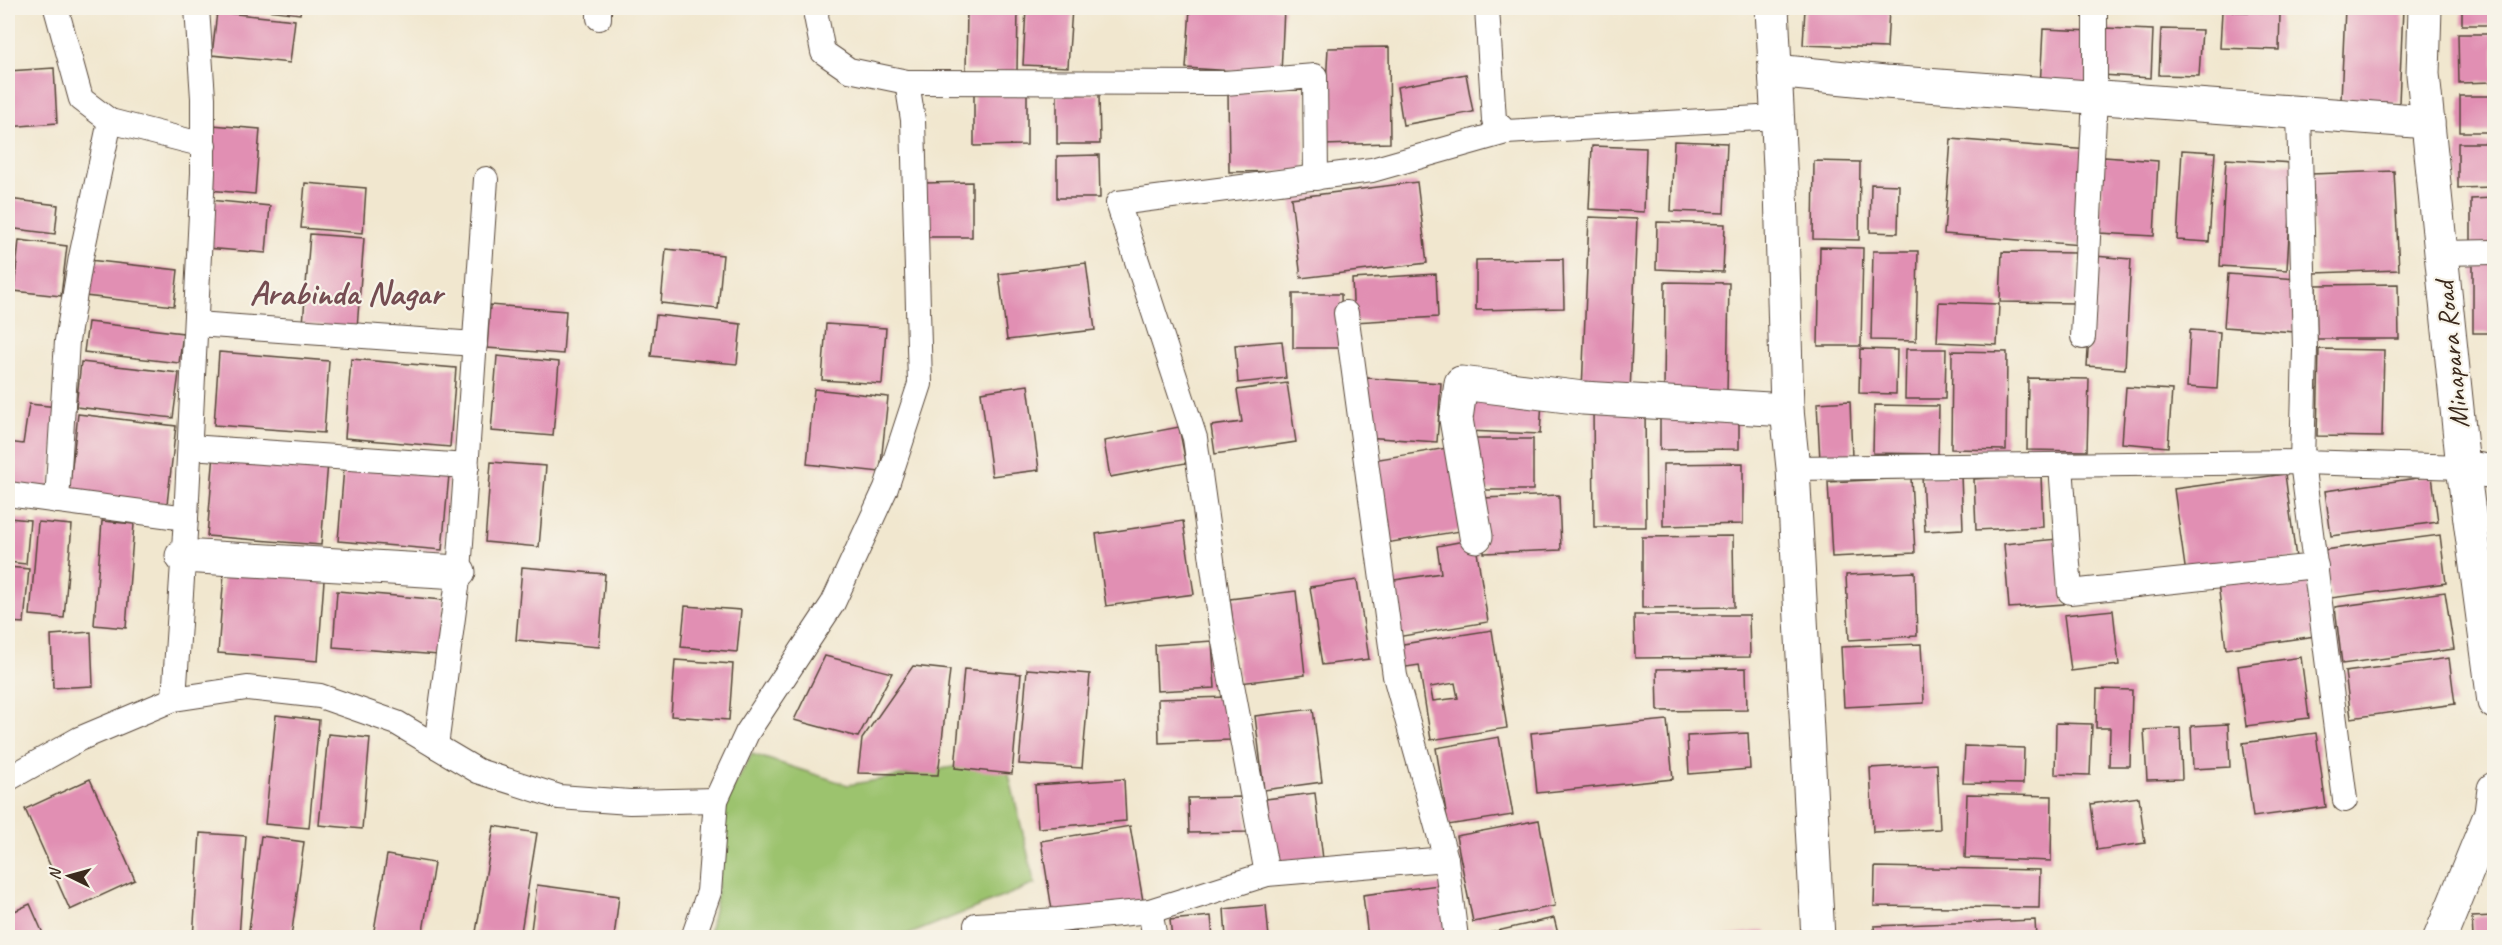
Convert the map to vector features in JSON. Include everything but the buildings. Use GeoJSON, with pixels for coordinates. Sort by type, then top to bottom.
{"type":"FeatureCollection","features":[{"type":"Feature","properties":{"kind":"street"},"geometry":{"type":"LineString","coordinates":[[1772,8],[1788,410],[1818,938]]}},
{"type":"Feature","properties":{"kind":"street","name":"Minapara Road"},"geometry":{"type":"LineString","coordinates":[[2425,8],[2423,74],[2463,467],[2494,702]]}},
{"type":"Feature","properties":{"kind":"street"},"geometry":{"type":"LineString","coordinates":[[1775,71],[2095,98],[2428,122]]}},
{"type":"Feature","properties":{"kind":"street"},"geometry":{"type":"LineString","coordinates":[[1476,536],[1456,419],[1461,383],[1583,398],[1788,410]]}},
{"type":"Feature","properties":{"kind":"street"},"geometry":{"type":"LineString","coordinates":[[2463,467],[2494,472]]}},
{"type":"Feature","properties":{"kind":"street"},"geometry":{"type":"LineString","coordinates":[[182,556],[459,572]]}},
{"type":"Feature","properties":{"kind":"street"},"geometry":{"type":"LineString","coordinates":[[2440,938],[2491,813],[2494,789]]}},
{"type":"Feature","properties":{"kind":"lane"},"geometry":{"type":"LineString","coordinates":[[56,8],[81,99],[110,121],[204,146]]}},
{"type":"Feature","properties":{"kind":"lane"},"geometry":{"type":"LineString","coordinates":[[174,699],[197,324],[204,146],[197,8]]}},
{"type":"Feature","properties":{"kind":"lane"},"geometry":{"type":"LineString","coordinates":[[817,8],[816,16],[824,52],[849,70],[907,82],[1224,83],[1315,76],[1316,178]]}},
{"type":"Feature","properties":{"kind":"lane"},"geometry":{"type":"LineString","coordinates":[[1487,8],[1494,120],[1506,132]]}},
{"type":"Feature","properties":{"kind":"lane"},"geometry":{"type":"LineString","coordinates":[[2083,337],[2095,98],[2095,8]]}},
{"type":"Feature","properties":{"kind":"lane"},"geometry":{"type":"LineString","coordinates":[[693,938],[709,892],[716,800],[747,733],[833,603],[886,488],[920,384],[913,120],[907,82]]}},
{"type":"Feature","properties":{"kind":"lane"},"geometry":{"type":"LineString","coordinates":[[2299,112],[2305,349],[2302,462],[2345,800]]}},
{"type":"Feature","properties":{"kind":"lane"},"geometry":{"type":"LineString","coordinates":[[1267,874],[1221,625],[1195,438],[1118,203],[1372,171],[1506,132],[1777,117]]}},
{"type":"Feature","properties":{"kind":"lane"},"geometry":{"type":"LineString","coordinates":[[57,501],[67,341],[81,257],[110,121]]}},
{"type":"Feature","properties":{"kind":"lane"},"geometry":{"type":"LineString","coordinates":[[436,746],[459,572],[486,179]]}},
{"type":"Feature","properties":{"kind":"lane"},"geometry":{"type":"LineString","coordinates":[[2441,253],[2494,252]]}},
{"type":"Feature","properties":{"kind":"lane"},"geometry":{"type":"LineString","coordinates":[[1346,313],[1395,676],[1446,859],[1456,938]]}},
{"type":"Feature","properties":{"kind":"lane"},"geometry":{"type":"LineString","coordinates":[[197,324],[475,344]]}},
{"type":"Feature","properties":{"kind":"lane"},"geometry":{"type":"LineString","coordinates":[[190,447],[467,466]]}},
{"type":"Feature","properties":{"kind":"lane"},"geometry":{"type":"LineString","coordinates":[[1793,468],[2302,462],[2463,467]]}},
{"type":"Feature","properties":{"kind":"lane"},"geometry":{"type":"LineString","coordinates":[[2061,465],[2070,592],[2316,566]]}},
{"type":"Feature","properties":{"kind":"lane"},"geometry":{"type":"LineString","coordinates":[[8,495],[186,518]]}},
{"type":"Feature","properties":{"kind":"lane"},"geometry":{"type":"LineString","coordinates":[[8,779],[79,739],[174,699],[247,688],[320,696],[397,723],[478,771],[559,797],[630,802],[716,800]]}},
{"type":"Feature","properties":{"kind":"lane"},"geometry":{"type":"LineString","coordinates":[[981,938],[976,925],[1058,921],[1150,911],[1267,874],[1446,859]]}},
{"type":"Feature","properties":{"kind":"lane"},"geometry":{"type":"LineString","coordinates":[[1150,911],[1155,938]]}},
{"type":"Feature","properties":{"kind":"green space"},"geometry":{"type":"Polygon","coordinates":[[[752,754],[848,785],[1005,758],[1035,884],[910,934],[882,938],[708,938],[717,895],[723,806],[752,754]]]}},
{"type":"Feature","properties":{"kind":"district","name":"Arabinda Nagar"},"geometry":{"type":"Point","coordinates":[346,292]}}]}
